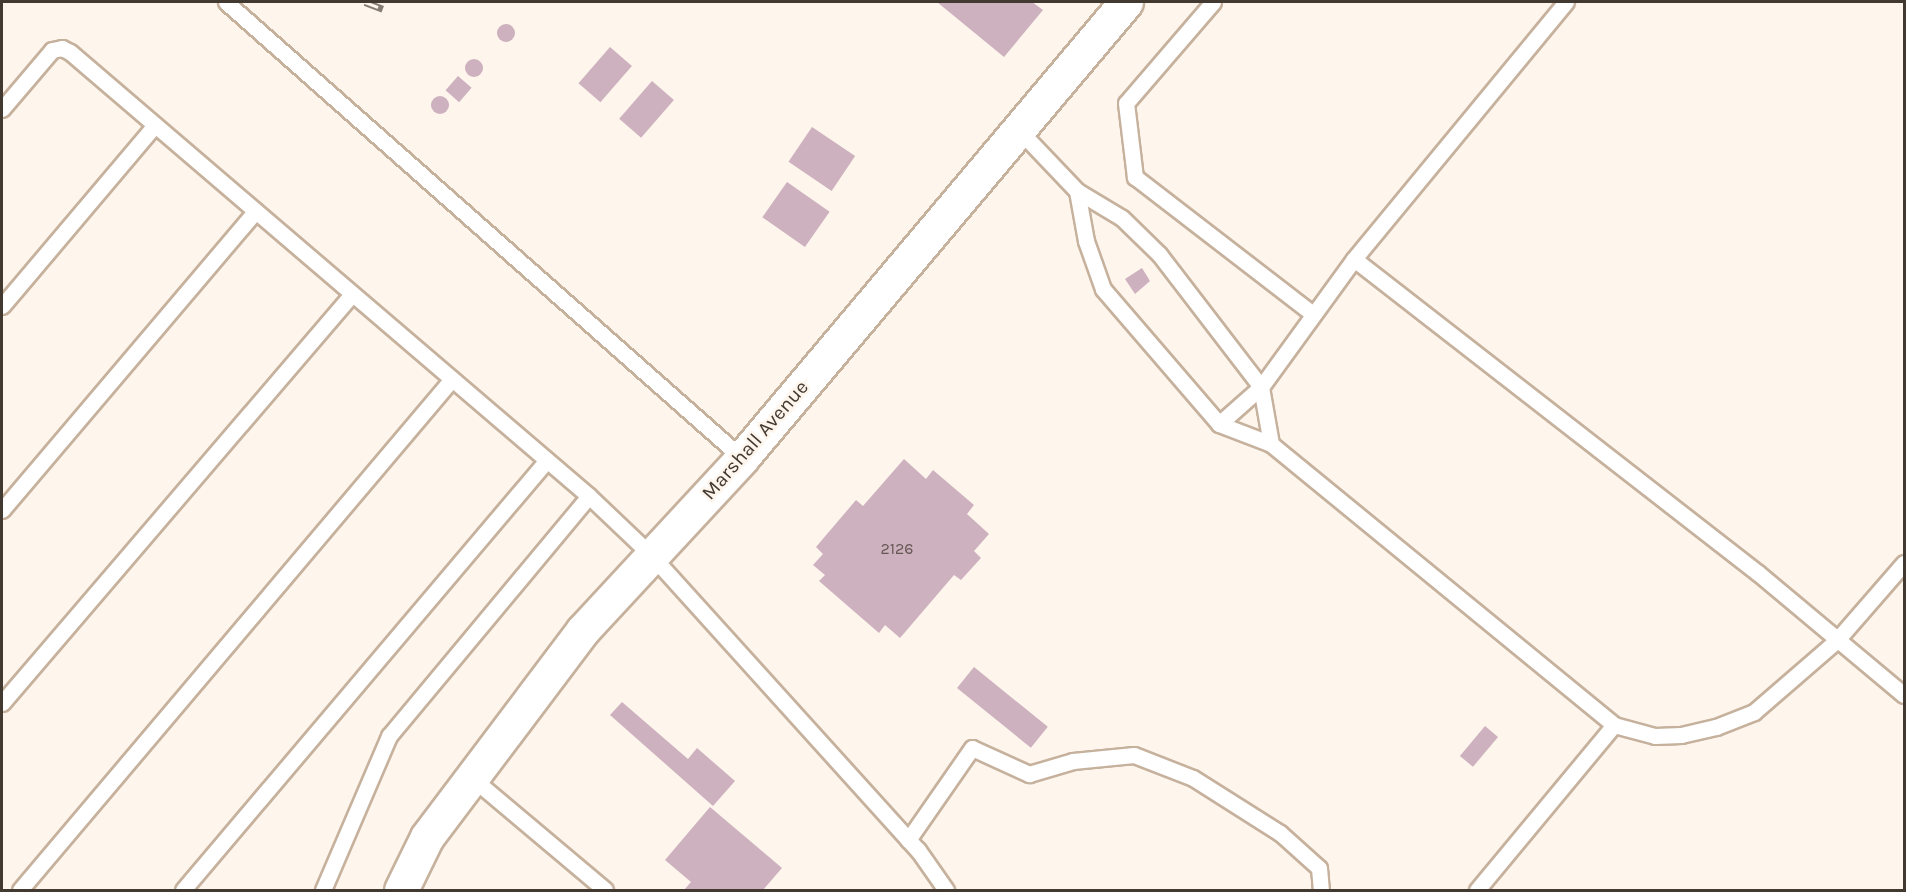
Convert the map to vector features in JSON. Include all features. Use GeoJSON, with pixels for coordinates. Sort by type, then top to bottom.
{"type":"FeatureCollection","features":[{"type":"Feature","properties":{"kind":"street","name":"Marshall Avenue"},"geometry":{"type":"LineString","coordinates":[[401,891],[427,837],[583,630],[742,458],[1126,2]]}},
{"type":"Feature","properties":{"kind":"lane"},"geometry":{"type":"LineString","coordinates":[[226,2],[742,458]]}},
{"type":"Feature","properties":{"kind":"lane"},"geometry":{"type":"LineString","coordinates":[[1213,2],[1126,103],[1135,177],[1313,314]]}},
{"type":"Feature","properties":{"kind":"lane"},"geometry":{"type":"LineString","coordinates":[[1219,424],[1261,387],[1354,259],[1566,2]]}},
{"type":"Feature","properties":{"kind":"lane"},"geometry":{"type":"LineString","coordinates":[[2,109],[44,58],[62,48],[155,125],[589,496],[652,556],[908,840],[946,891]]}},
{"type":"Feature","properties":{"kind":"lane"},"geometry":{"type":"LineString","coordinates":[[2,306],[155,125]]}},
{"type":"Feature","properties":{"kind":"lane"},"geometry":{"type":"LineString","coordinates":[[1018,129],[1077,191],[1122,218],[1159,254],[1261,387],[1270,444]]}},
{"type":"Feature","properties":{"kind":"lane"},"geometry":{"type":"LineString","coordinates":[[1077,191],[1086,242],[1103,289],[1219,424],[1270,444],[1614,725],[1655,736],[1716,727],[1754,712],[1837,640],[1905,562]]}},
{"type":"Feature","properties":{"kind":"lane"},"geometry":{"type":"LineString","coordinates":[[2,510],[256,211]]}},
{"type":"Feature","properties":{"kind":"lane"},"geometry":{"type":"LineString","coordinates":[[1354,259],[1905,695]]}},
{"type":"Feature","properties":{"kind":"lane"},"geometry":{"type":"LineString","coordinates":[[2,703],[352,294]]}},
{"type":"Feature","properties":{"kind":"lane"},"geometry":{"type":"LineString","coordinates":[[20,891],[452,379]]}},
{"type":"Feature","properties":{"kind":"lane"},"geometry":{"type":"LineString","coordinates":[[183,891],[547,460]]}},
{"type":"Feature","properties":{"kind":"lane"},"geometry":{"type":"LineString","coordinates":[[323,891],[389,736],[589,496]]}},
{"type":"Feature","properties":{"kind":"lane"},"geometry":{"type":"LineString","coordinates":[[1477,891],[1614,725]]}},
{"type":"Feature","properties":{"kind":"lane"},"geometry":{"type":"LineString","coordinates":[[908,840],[972,748],[1029,774],[1073,761],[1134,755],[1192,778],[1280,833],[1319,868],[1322,891]]}},
{"type":"Feature","properties":{"kind":"lane"},"geometry":{"type":"LineString","coordinates":[[471,777],[605,891]]}},
{"type":"Feature","properties":{"kind":"building"},"geometry":{"type":"Polygon","coordinates":[[[937,2],[1032,2],[1043,10],[1004,57],[937,2]]]}},
{"type":"Feature","properties":{"kind":"building"},"geometry":{"type":"Polygon","coordinates":[[[506,24],[512,27],[515,33],[512,39],[506,42],[500,39],[497,33],[500,27],[506,24]]]}},
{"type":"Feature","properties":{"kind":"building"},"geometry":{"type":"Polygon","coordinates":[[[610,47],[632,66],[600,102],[579,83],[610,47]]]}},
{"type":"Feature","properties":{"kind":"building"},"geometry":{"type":"Polygon","coordinates":[[[474,59],[480,62],[483,68],[480,74],[474,77],[468,74],[465,68],[468,62],[474,59]]]}},
{"type":"Feature","properties":{"kind":"building"},"geometry":{"type":"Polygon","coordinates":[[[458,76],[472,88],[459,102],[446,90],[458,76]]]}},
{"type":"Feature","properties":{"kind":"building"},"geometry":{"type":"Polygon","coordinates":[[[652,81],[674,100],[641,138],[619,119],[652,81]]]}},
{"type":"Feature","properties":{"kind":"building"},"geometry":{"type":"Polygon","coordinates":[[[440,96],[446,99],[449,105],[446,111],[440,114],[434,111],[431,105],[434,99],[440,96]]]}},
{"type":"Feature","properties":{"kind":"building"},"geometry":{"type":"Polygon","coordinates":[[[812,127],[855,156],[832,191],[789,162],[812,127]]]}},
{"type":"Feature","properties":{"kind":"building"},"geometry":{"type":"Polygon","coordinates":[[[787,182],[830,212],[805,247],[762,217],[787,182]]]}},
{"type":"Feature","properties":{"kind":"building"},"geometry":{"type":"Polygon","coordinates":[[[1142,268],[1150,281],[1135,294],[1125,279],[1142,268]]]}},
{"type":"Feature","properties":{"kind":"building"},"geometry":{"type":"Polygon","coordinates":[[[904,459],[926,479],[933,470],[974,505],[967,514],[989,534],[974,551],[981,558],[961,580],[954,575],[900,638],[885,625],[879,633],[819,581],[825,575],[813,565],[823,554],[816,547],[856,500],[863,506],[904,459]]]}},
{"type":"Feature","properties":{"kind":"building"},"geometry":{"type":"Polygon","coordinates":[[[974,667],[1048,727],[1031,748],[957,688],[974,667]]]}},
{"type":"Feature","properties":{"kind":"building"},"geometry":{"type":"Polygon","coordinates":[[[622,702],[688,759],[697,748],[735,781],[713,806],[610,715],[622,702]]]}},
{"type":"Feature","properties":{"kind":"building"},"geometry":{"type":"Polygon","coordinates":[[[1485,726],[1498,737],[1473,767],[1460,756],[1485,726]]]}},
{"type":"Feature","properties":{"kind":"building"},"geometry":{"type":"Polygon","coordinates":[[[710,807],[782,868],[763,890],[684,890],[691,882],[665,860],[710,807]]]}},
{"type":"Feature","properties":{"kind":"railway"},"geometry":{"type":"LineString","coordinates":[[365,2],[383,9]]}}]}
